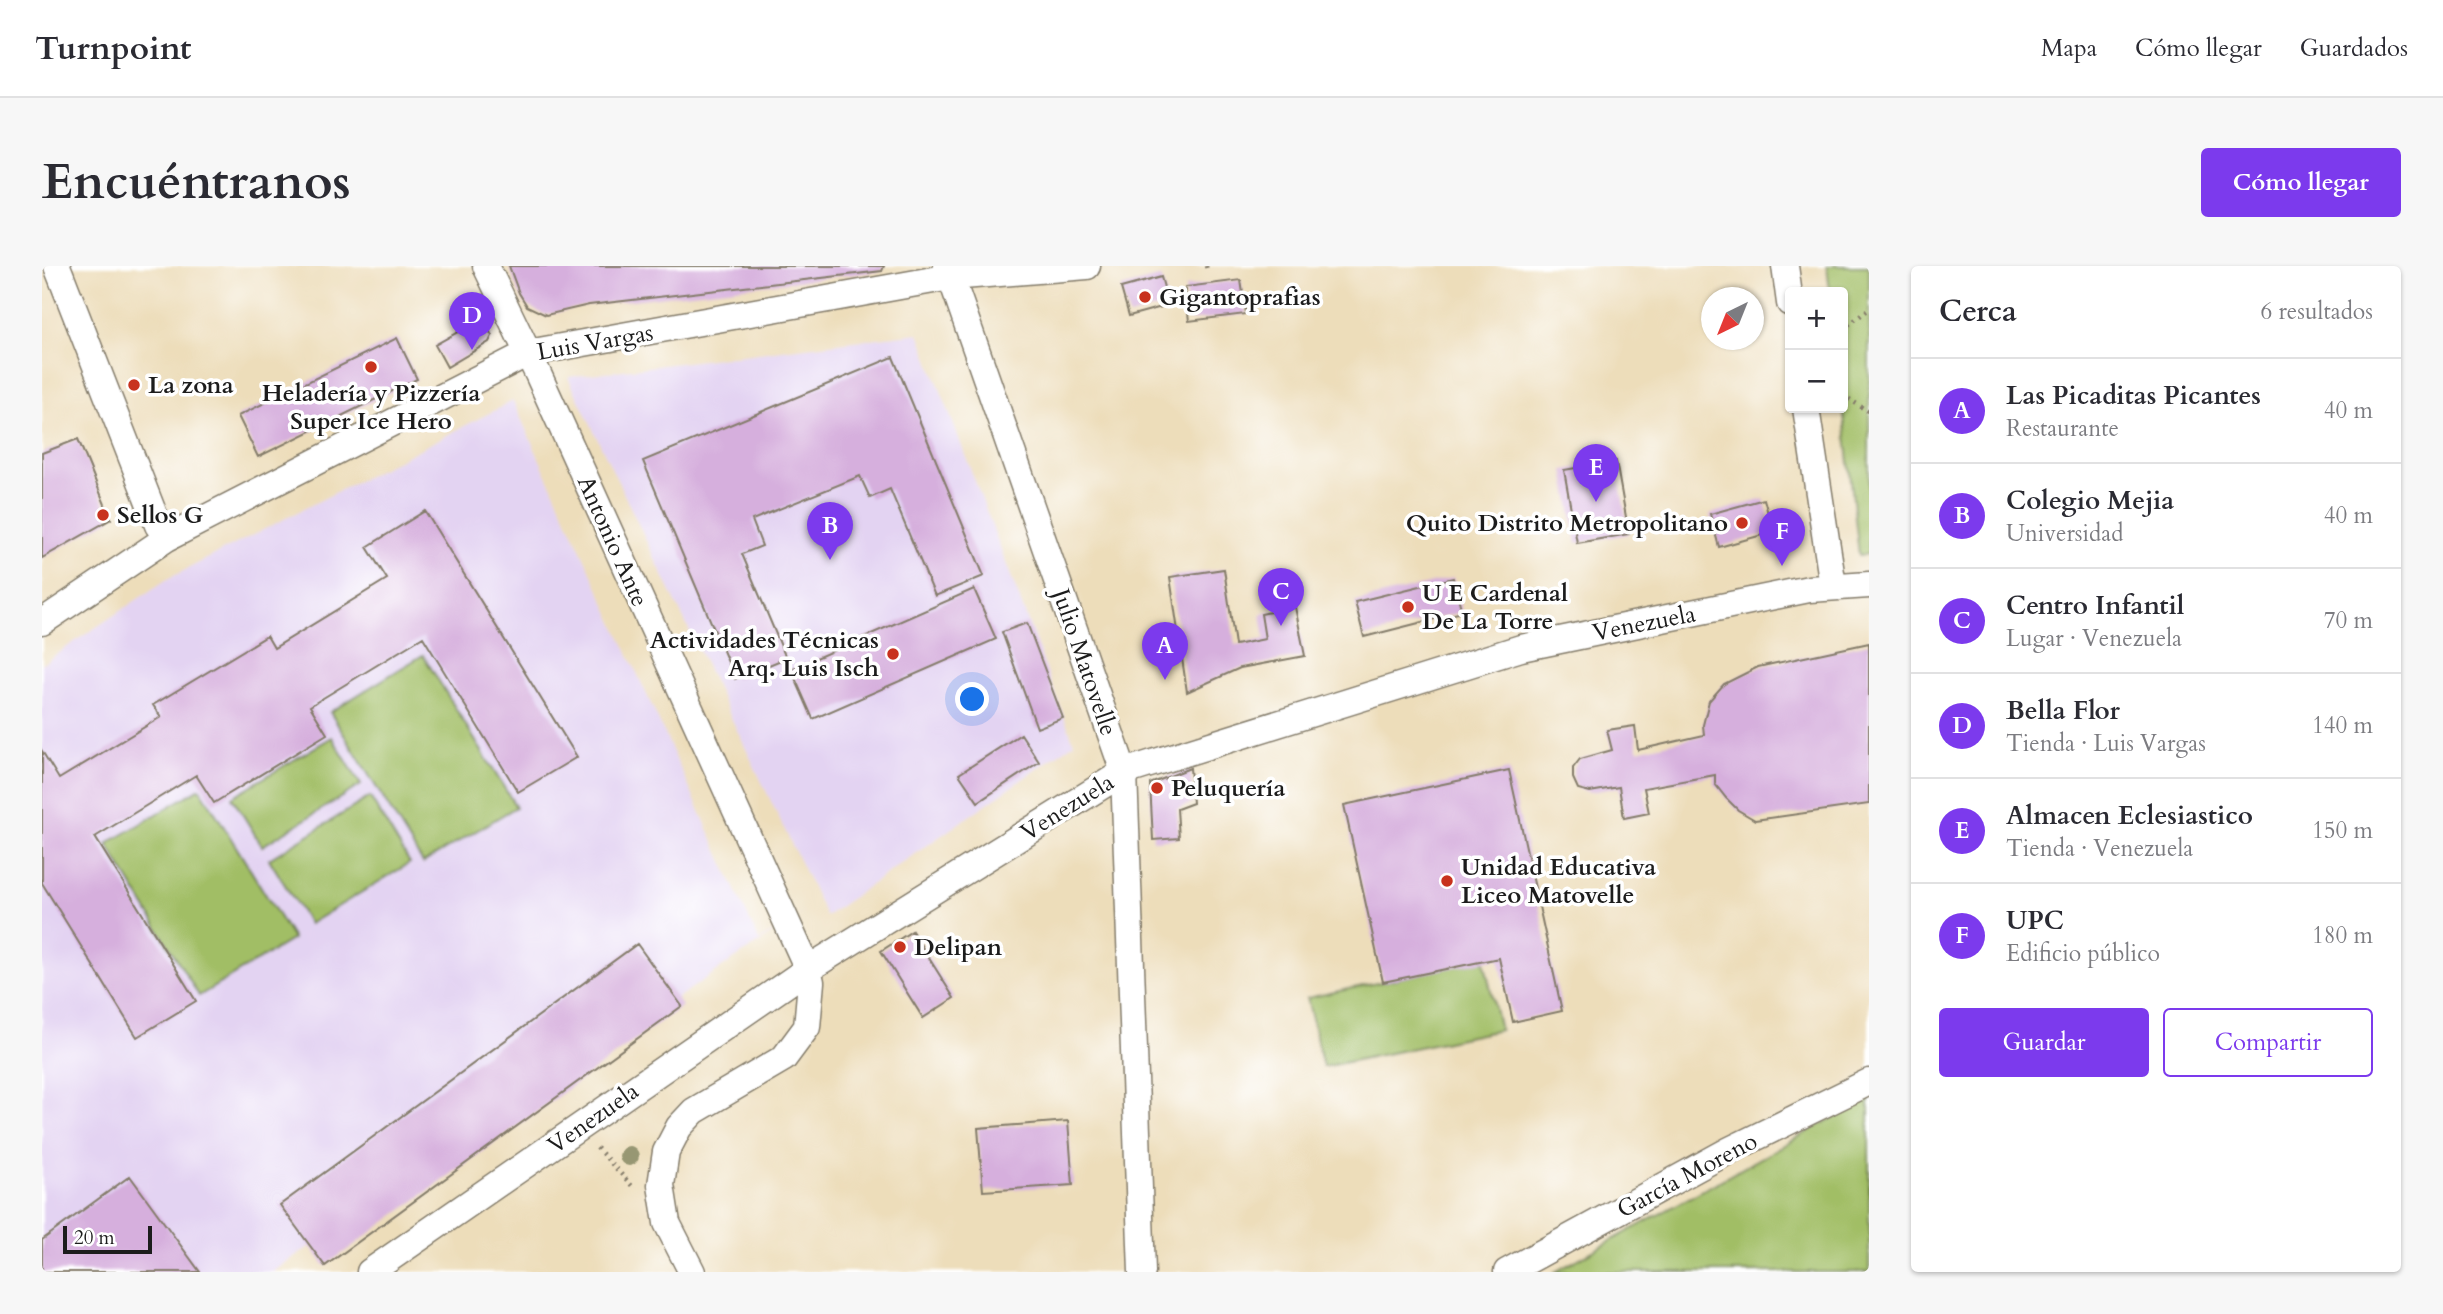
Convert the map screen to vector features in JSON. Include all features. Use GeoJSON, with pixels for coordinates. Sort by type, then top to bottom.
{"type":"FeatureCollection","features":[{"type":"Feature","properties":{"kind":"street"},"geometry":{"type":"LineString","coordinates":[[42,269],[48,266]]}},
{"type":"Feature","properties":{"kind":"street"},"geometry":{"type":"LineString","coordinates":[[57,266],[158,525],[167,538]]}},
{"type":"Feature","properties":{"kind":"street","name":"Antonio Ante"},"geometry":{"type":"LineString","coordinates":[[486,266],[808,969]]}},
{"type":"Feature","properties":{"kind":"street","name":"Luis Vargas"},"geometry":{"type":"LineString","coordinates":[[42,622],[167,538],[528,353],[948,272],[1087,266]]}},
{"type":"Feature","properties":{"kind":"street"},"geometry":{"type":"LineString","coordinates":[[1785,266],[1788,287]]}},
{"type":"Feature","properties":{"kind":"street","name":"Julio Matovelle"},"geometry":{"type":"LineString","coordinates":[[948,272],[1124,772],[1142,1272]]}},
{"type":"Feature","properties":{"kind":"street"},"geometry":{"type":"LineString","coordinates":[[1807,413],[1833,586]]}},
{"type":"Feature","properties":{"kind":"street","name":"Venezuela"},"geometry":{"type":"LineString","coordinates":[[370,1272],[808,969],[1124,772],[1521,648],[1833,586],[1869,585]]}},
{"type":"Feature","properties":{"kind":"street"},"geometry":{"type":"LineString","coordinates":[[692,1272],[667,1223],[661,1185],[666,1152],[679,1127],[694,1111],[784,1058],[807,1027],[811,982],[808,969]]}},
{"type":"Feature","properties":{"kind":"street","name":"García Moreno"},"geometry":{"type":"LineString","coordinates":[[1507,1272],[1730,1150],[1869,1082]]}},
{"type":"Feature","properties":{"kind":"path"},"geometry":{"type":"LineString","coordinates":[[1848,325],[1869,309]]}},
{"type":"Feature","properties":{"kind":"path"},"geometry":{"type":"LineString","coordinates":[[1848,398],[1869,412]]}},
{"type":"Feature","properties":{"kind":"path"},"geometry":{"type":"LineString","coordinates":[[591,1142],[637,1192]]}},
{"type":"Feature","properties":{"kind":"shaded area"},"geometry":{"type":"Polygon","coordinates":[[[919,333],[1074,743],[826,916],[568,377],[919,333]]]}},
{"type":"Feature","properties":{"kind":"shaded area"},"geometry":{"type":"Polygon","coordinates":[[[513,401],[759,941],[807,910],[272,1272],[42,1272],[42,664],[166,580],[513,401]]]}},
{"type":"Feature","properties":{"kind":"green space"},"geometry":{"type":"Polygon","coordinates":[[[1827,266],[1869,266],[1869,554],[1859,555],[1844,413],[1848,413],[1848,287],[1829,287],[1827,266]]]}},
{"type":"Feature","properties":{"kind":"green space"},"geometry":{"type":"Polygon","coordinates":[[[423,655],[516,807],[423,863],[330,712],[423,655]]]}},
{"type":"Feature","properties":{"kind":"green space"},"geometry":{"type":"Polygon","coordinates":[[[332,737],[361,785],[262,846],[232,797],[332,737]]]}},
{"type":"Feature","properties":{"kind":"green space"},"geometry":{"type":"Polygon","coordinates":[[[200,788],[293,939],[199,996],[107,844],[200,788]]]}},
{"type":"Feature","properties":{"kind":"green space"},"geometry":{"type":"Polygon","coordinates":[[[370,797],[410,863],[309,924],[269,859],[370,797]]]}},
{"type":"Feature","properties":{"kind":"green space"},"geometry":{"type":"Polygon","coordinates":[[[1484,960],[1500,1030],[1323,1067],[1307,998],[1484,960]]]}},
{"type":"Feature","properties":{"kind":"green space"},"geometry":{"type":"Polygon","coordinates":[[[1869,1098],[1869,1272],[1555,1272],[1869,1098]]]}},
{"type":"Feature","properties":{"kind":"building"},"geometry":{"type":"Polygon","coordinates":[[[509,266],[884,266],[882,271],[589,305],[546,315],[527,306],[509,266]]]}},
{"type":"Feature","properties":{"kind":"building","name":"Gigantoprafias"},"geometry":{"type":"Polygon","coordinates":[[[1161,277],[1169,305],[1129,316],[1121,288],[1161,277]]]}},
{"type":"Feature","properties":{"kind":"building"},"geometry":{"type":"Polygon","coordinates":[[[1241,280],[1246,314],[1189,321],[1185,287],[1241,280]]]}},
{"type":"Feature","properties":{"kind":"building"},"geometry":{"type":"Polygon","coordinates":[[[483,318],[492,336],[489,342],[447,367],[435,345],[483,318]]]}},
{"type":"Feature","properties":{"kind":"building"},"geometry":{"type":"Polygon","coordinates":[[[397,338],[417,379],[258,457],[238,416],[397,338]]]}},
{"type":"Feature","properties":{"kind":"building"},"geometry":{"type":"Polygon","coordinates":[[[893,357],[984,576],[935,596],[890,489],[870,498],[860,476],[752,520],[762,546],[742,554],[786,658],[735,679],[643,461],[893,357]]]}},
{"type":"Feature","properties":{"kind":"building"},"geometry":{"type":"Polygon","coordinates":[[[78,439],[111,519],[42,558],[42,453],[78,439]]]}},
{"type":"Feature","properties":{"kind":"building"},"geometry":{"type":"Polygon","coordinates":[[[1616,461],[1629,534],[1577,543],[1564,470],[1616,461]]]}},
{"type":"Feature","properties":{"kind":"building","name":"Quito Distrito Metropolitano"},"geometry":{"type":"Polygon","coordinates":[[[1764,499],[1773,532],[1719,547],[1710,514],[1764,499]]]}},
{"type":"Feature","properties":{"kind":"building"},"geometry":{"type":"Polygon","coordinates":[[[425,511],[577,757],[518,792],[423,637],[310,706],[327,734],[214,803],[196,775],[95,837],[196,1001],[137,1037],[42,883],[42,751],[59,779],[161,717],[153,705],[267,636],[274,648],[387,579],[367,547],[425,511]]]}},
{"type":"Feature","properties":{"kind":"building"},"geometry":{"type":"Polygon","coordinates":[[[1224,569],[1235,645],[1265,639],[1261,614],[1295,607],[1305,656],[1240,668],[1187,692],[1170,577],[1224,569]]]}},
{"type":"Feature","properties":{"kind":"building","name":"U E Cardenal De La Torre"},"geometry":{"type":"Polygon","coordinates":[[[1453,578],[1462,612],[1364,637],[1355,602],[1453,578]]]}},
{"type":"Feature","properties":{"kind":"building","name":"Actividades Técnicas Arq. Luis Isch"},"geometry":{"type":"Polygon","coordinates":[[[974,589],[996,639],[813,719],[791,669],[974,589]]]}},
{"type":"Feature","properties":{"kind":"building"},"geometry":{"type":"Polygon","coordinates":[[[1027,623],[1063,718],[1037,728],[1002,632],[1027,623]]]}},
{"type":"Feature","properties":{"kind":"building"},"geometry":{"type":"Polygon","coordinates":[[[1869,643],[1869,804],[1755,820],[1738,810],[1726,798],[1715,784],[1715,775],[1644,788],[1649,813],[1624,818],[1619,787],[1590,792],[1578,789],[1573,778],[1573,768],[1580,759],[1612,750],[1607,730],[1635,726],[1638,750],[1704,735],[1703,725],[1709,701],[1724,684],[1758,667],[1869,643]]]}},
{"type":"Feature","properties":{"kind":"building"},"geometry":{"type":"Polygon","coordinates":[[[1021,734],[1039,762],[978,802],[959,774],[1021,734]]]}},
{"type":"Feature","properties":{"kind":"building"},"geometry":{"type":"Polygon","coordinates":[[[1190,768],[1193,803],[1177,809],[1179,838],[1153,840],[1150,784],[1190,768]]]}},
{"type":"Feature","properties":{"kind":"building","name":"Unidad Educativa Liceo Matovelle"},"geometry":{"type":"Polygon","coordinates":[[[1509,770],[1562,1011],[1513,1022],[1499,958],[1383,982],[1344,805],[1509,770]]]}},
{"type":"Feature","properties":{"kind":"building"},"geometry":{"type":"Polygon","coordinates":[[[912,931],[954,998],[923,1018],[881,951],[912,931]]]}},
{"type":"Feature","properties":{"kind":"building"},"geometry":{"type":"Polygon","coordinates":[[[637,944],[682,1006],[325,1266],[280,1205],[637,944]]]}},
{"type":"Feature","properties":{"kind":"building"},"geometry":{"type":"Polygon","coordinates":[[[1068,1121],[1073,1185],[983,1191],[978,1128],[1068,1121]]]}},
{"type":"Feature","properties":{"kind":"building"},"geometry":{"type":"Polygon","coordinates":[[[130,1176],[200,1272],[42,1272],[42,1240],[130,1176]]]}},
{"type":"Feature","properties":{"kind":"place","name":"Gigantoprafias"},"geometry":{"type":"Point","coordinates":[1145,297]}},
{"type":"Feature","properties":{"kind":"place","name":"Bella Flor"},"geometry":{"type":"Point","coordinates":[472,350]}},
{"type":"Feature","properties":{"kind":"place","name":"Heladería y Pizzería Super Ice Hero"},"geometry":{"type":"Point","coordinates":[371,367]}},
{"type":"Feature","properties":{"kind":"place","name":"La zona"},"geometry":{"type":"Point","coordinates":[134,385]}},
{"type":"Feature","properties":{"kind":"place","name":"Almacen Eclesiastico"},"geometry":{"type":"Point","coordinates":[1596,502]}},
{"type":"Feature","properties":{"kind":"place","name":"Sellos G"},"geometry":{"type":"Point","coordinates":[103,515]}},
{"type":"Feature","properties":{"kind":"place","name":"Quito Distrito Metropolitano"},"geometry":{"type":"Point","coordinates":[1742,523]}},
{"type":"Feature","properties":{"kind":"place","name":"Colegio Mejia"},"geometry":{"type":"Point","coordinates":[830,560]}},
{"type":"Feature","properties":{"kind":"place","name":"UPC"},"geometry":{"type":"Point","coordinates":[1782,566]}},
{"type":"Feature","properties":{"kind":"place","name":"U E Cardenal De La Torre"},"geometry":{"type":"Point","coordinates":[1408,607]}},
{"type":"Feature","properties":{"kind":"place","name":"Centro Infantil"},"geometry":{"type":"Point","coordinates":[1281,626]}},
{"type":"Feature","properties":{"kind":"place","name":"Actividades Técnicas Arq. Luis Isch"},"geometry":{"type":"Point","coordinates":[893,654]}},
{"type":"Feature","properties":{"kind":"place","name":"Las Picaditas Picantes"},"geometry":{"type":"Point","coordinates":[1165,680]}},
{"type":"Feature","properties":{"kind":"place","name":"Peluquería"},"geometry":{"type":"Point","coordinates":[1157,788]}},
{"type":"Feature","properties":{"kind":"place","name":"Unidad Educativa Liceo Matovelle"},"geometry":{"type":"Point","coordinates":[1447,881]}},
{"type":"Feature","properties":{"kind":"place","name":"Delipan"},"geometry":{"type":"Point","coordinates":[900,947]}}]}
